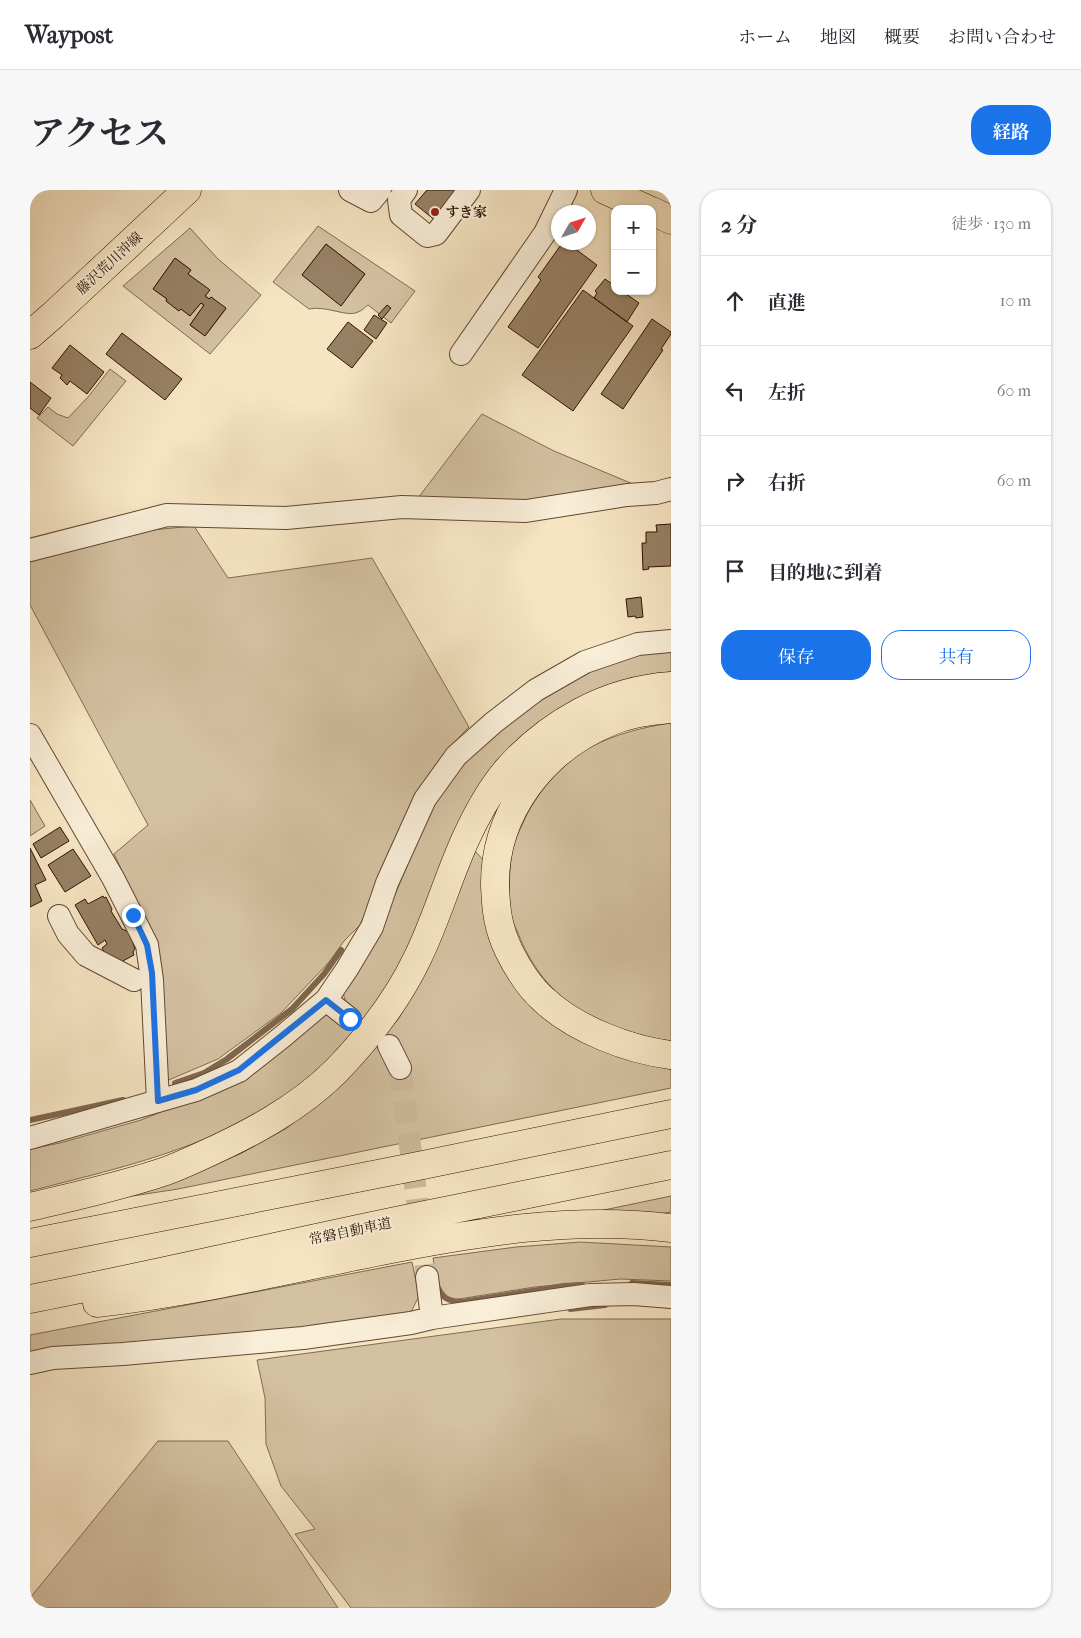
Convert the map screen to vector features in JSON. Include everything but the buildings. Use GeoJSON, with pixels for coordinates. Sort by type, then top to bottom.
{"type":"FeatureCollection","features":[{"type":"Feature","properties":{"kind":"main road","name":"藤沢荒川沖線"},"geometry":{"type":"LineString","coordinates":[[30,335],[188,190]]}},
{"type":"Feature","properties":{"kind":"main road"},"geometry":{"type":"LineString","coordinates":[[605,190],[638,205]]}},
{"type":"Feature","properties":{"kind":"main road"},"geometry":{"type":"LineString","coordinates":[[656,213],[671,220]]}},
{"type":"Feature","properties":{"kind":"main road"},"geometry":{"type":"LineString","coordinates":[[30,1206],[116,1186],[168,1170],[248,1133],[306,1096],[363,1043],[402,988],[419,956],[469,832],[492,791],[507,771],[540,739],[565,720],[590,706],[612,697],[638,690],[671,686]]}},
{"type":"Feature","properties":{"kind":"main road"},"geometry":{"type":"LineString","coordinates":[[671,709],[612,720],[571,742],[553,756],[539,771],[515,804],[505,824],[498,846],[495,868],[496,916],[505,942],[528,982],[544,1000],[574,1021],[606,1038],[671,1055]]}},
{"type":"Feature","properties":{"kind":"main road"},"geometry":{"type":"LineString","coordinates":[[30,1243],[423,1166],[671,1114]]}},
{"type":"Feature","properties":{"kind":"main road","name":"常磐自動車道"},"geometry":{"type":"LineString","coordinates":[[30,1299],[130,1280],[430,1214],[671,1165]]}},
{"type":"Feature","properties":{"kind":"main road"},"geometry":{"type":"LineString","coordinates":[[30,1310],[153,1297],[439,1240],[525,1228],[585,1224],[669,1227]]}},
{"type":"Feature","properties":{"kind":"street"},"geometry":{"type":"LineString","coordinates":[[350,190],[371,202],[380,190]]}},
{"type":"Feature","properties":{"kind":"street"},"geometry":{"type":"LineString","coordinates":[[406,190],[399,200],[401,215],[427,236],[436,234],[469,190]]}},
{"type":"Feature","properties":{"kind":"street"},"geometry":{"type":"LineString","coordinates":[[461,354],[545,233],[566,190]]}},
{"type":"Feature","properties":{"kind":"street"},"geometry":{"type":"LineString","coordinates":[[30,550],[167,515],[286,518],[402,508],[526,511],[628,495],[656,493],[671,489]]}},
{"type":"Feature","properties":{"kind":"street"},"geometry":{"type":"LineString","coordinates":[[30,1138],[196,1090],[239,1070],[326,1000],[372,927],[388,883],[425,799],[456,756],[492,723],[536,690],[585,662],[638,644],[671,641]]}},
{"type":"Feature","properties":{"kind":"street"},"geometry":{"type":"LineString","coordinates":[[30,736],[114,878],[147,945],[152,980],[158,1101]]}},
{"type":"Feature","properties":{"kind":"street"},"geometry":{"type":"LineString","coordinates":[[59,916],[68,934],[86,954],[134,980]]}},
{"type":"Feature","properties":{"kind":"street"},"geometry":{"type":"LineString","coordinates":[[326,1000],[350,1019]]}},
{"type":"Feature","properties":{"kind":"street"},"geometry":{"type":"LineString","coordinates":[[389,1046],[400,1068]]}},
{"type":"Feature","properties":{"kind":"street"},"geometry":{"type":"LineString","coordinates":[[427,1277],[432,1318]]}},
{"type":"Feature","properties":{"kind":"street"},"geometry":{"type":"LineString","coordinates":[[30,1363],[54,1358],[123,1354],[303,1338],[590,1295],[634,1294],[671,1297]]}},
{"type":"Feature","properties":{"kind":"shaded area"},"geometry":{"type":"Polygon","coordinates":[[[318,226],[415,291],[391,323],[368,305],[361,311],[349,314],[316,308],[309,309],[273,282],[318,226]],[[326,244],[302,275],[341,305],[365,274],[326,244]]]}},
{"type":"Feature","properties":{"kind":"shaded area"},"geometry":{"type":"Polygon","coordinates":[[[190,228],[218,259],[261,295],[210,354],[123,286],[190,228]],[[175,258],[153,289],[179,311],[181,309],[190,316],[201,303],[204,305],[190,325],[205,336],[226,309],[211,297],[209,299],[188,274],[191,270],[175,258]]]}},
{"type":"Feature","properties":{"kind":"shaded area"},"geometry":{"type":"Polygon","coordinates":[[[110,369],[126,381],[73,446],[37,418],[48,407],[57,414],[68,418],[88,397],[110,369]]]}},
{"type":"Feature","properties":{"kind":"shaded area"},"geometry":{"type":"Polygon","coordinates":[[[482,414],[554,451],[633,484],[523,504],[418,498],[482,414]]]}},
{"type":"Feature","properties":{"kind":"shaded area"},"geometry":{"type":"Polygon","coordinates":[[[194,526],[228,578],[372,558],[469,727],[445,752],[425,780],[360,925],[344,941],[330,961],[281,1013],[218,1059],[164,1082],[156,943],[114,854],[148,825],[30,605],[30,562],[141,531],[194,526]]]}},
{"type":"Feature","properties":{"kind":"shaded area"},"geometry":{"type":"Polygon","coordinates":[[[671,649],[671,672],[624,680],[581,696],[542,720],[506,752],[402,962],[364,1020],[356,1014],[350,1008],[343,992],[379,933],[437,794],[458,768],[511,719],[580,676],[635,654],[671,649]]]}},
{"type":"Feature","properties":{"kind":"shaded area"},"geometry":{"type":"Polygon","coordinates":[[[671,723],[671,1041],[634,1033],[596,1019],[575,1007],[556,992],[540,974],[522,944],[511,917],[509,889],[514,843],[527,813],[559,771],[580,754],[600,742],[630,732],[671,723]]]}},
{"type":"Feature","properties":{"kind":"shaded area"},"geometry":{"type":"Polygon","coordinates":[[[30,800],[45,826],[30,836],[30,800]]]}},
{"type":"Feature","properties":{"kind":"shaded area"},"geometry":{"type":"Polygon","coordinates":[[[475,851],[484,861],[486,914],[598,1047],[671,1069],[671,1088],[178,1189],[126,1197],[240,1154],[287,1128],[327,1096],[371,1052],[399,1018],[418,985],[475,851]]]}},
{"type":"Feature","properties":{"kind":"shaded area"},"geometry":{"type":"Polygon","coordinates":[[[334,1014],[354,1031],[313,1075],[283,1100],[229,1128],[174,1151],[30,1191],[30,1149],[60,1143],[141,1120],[244,1079],[282,1051],[321,1015],[334,1014]]]}},
{"type":"Feature","properties":{"kind":"shaded area"},"geometry":{"type":"Polygon","coordinates":[[[671,1196],[671,1212],[646,1216],[580,1215],[671,1196]]]}},
{"type":"Feature","properties":{"kind":"shaded area"},"geometry":{"type":"Polygon","coordinates":[[[580,1242],[671,1247],[671,1281],[620,1279],[535,1287],[452,1300],[443,1292],[436,1276],[433,1258],[516,1247],[580,1242]]]}},
{"type":"Feature","properties":{"kind":"shaded area"},"geometry":{"type":"Polygon","coordinates":[[[412,1262],[419,1296],[411,1312],[297,1330],[30,1354],[30,1335],[412,1262]]]}},
{"type":"Feature","properties":{"kind":"shaded area"},"geometry":{"type":"Polygon","coordinates":[[[561,1319],[671,1319],[671,1608],[351,1608],[295,1534],[315,1529],[281,1486],[266,1444],[265,1398],[257,1360],[561,1319]]]}},
{"type":"Feature","properties":{"kind":"shaded area"},"geometry":{"type":"Polygon","coordinates":[[[158,1441],[228,1441],[338,1608],[30,1608],[30,1598],[158,1441]]]}},
{"type":"Feature","properties":{"kind":"waterway"},"geometry":{"type":"LineString","coordinates":[[175,1083],[204,1073],[227,1059],[292,1009],[324,974],[341,950]]}},
{"type":"Feature","properties":{"kind":"waterway"},"geometry":{"type":"LineString","coordinates":[[30,1120],[123,1100]]}},
{"type":"Feature","properties":{"kind":"waterway"},"geometry":{"type":"LineString","coordinates":[[632,1283],[671,1285]]}},
{"type":"Feature","properties":{"kind":"waterway"},"geometry":{"type":"LineString","coordinates":[[437,1286],[441,1294],[446,1298],[462,1302],[564,1286],[582,1285]]}},
{"type":"Feature","properties":{"kind":"waterway"},"geometry":{"type":"LineString","coordinates":[[570,1309],[605,1305]]}},
{"type":"Feature","properties":{"kind":"tunnel"},"geometry":{"type":"LineString","coordinates":[[400,1068],[427,1277]]}},
{"type":"Feature","properties":{"kind":"place","name":"すき家"},"geometry":{"type":"Point","coordinates":[435,212]}},
{"type":"Feature","properties":{"kind":"route"},"geometry":{"type":"LineString","coordinates":[[133,915],[147,945],[152,973],[158,1101],[196,1090],[239,1070],[326,1000],[350,1019]]}}]}
